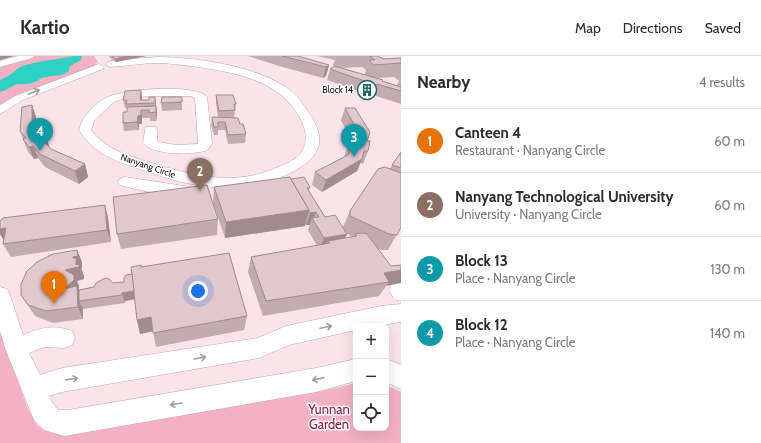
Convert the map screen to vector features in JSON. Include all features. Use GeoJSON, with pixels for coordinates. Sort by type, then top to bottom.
{"type":"FeatureCollection","features":[{"type":"Feature","properties":{"kind":"street"},"geometry":{"type":"LineString","coordinates":[[0,64],[29,56]]}},
{"type":"Feature","properties":{"kind":"street","name":"Nanyang Circle"},"geometry":{"type":"LineString","coordinates":[[0,110],[19,98],[102,62],[153,60],[203,64],[228,68],[252,75],[276,85],[301,108],[310,125],[312,134],[311,147],[306,157],[281,173],[248,181],[223,184],[200,181],[162,172],[106,150],[94,142],[84,130],[95,112],[110,101],[123,96],[153,98],[191,93],[201,97],[205,143],[204,147],[194,150],[156,146],[150,142],[151,130]]}},
{"type":"Feature","properties":{"kind":"street"},"geometry":{"type":"LineString","coordinates":[[125,182],[178,191],[206,193],[238,190],[247,186],[248,181]]}},
{"type":"Feature","properties":{"kind":"street"},"geometry":{"type":"LineString","coordinates":[[0,295],[16,348],[46,417],[55,423],[68,423],[316,380],[353,371]]}},
{"type":"Feature","properties":{"kind":"street"},"geometry":{"type":"LineString","coordinates":[[34,389],[62,380],[259,348],[294,335],[381,315],[400,305]]}},
{"type":"Feature","properties":{"kind":"street"},"geometry":{"type":"LineString","coordinates":[[16,348],[44,337],[64,338]]}},
{"type":"Feature","properties":{"kind":"street"},"geometry":{"type":"LineString","coordinates":[[389,371],[401,377]]}},
{"type":"Feature","properties":{"kind":"shaded area"},"geometry":{"type":"Polygon","coordinates":[[[0,56],[401,56],[401,443],[0,443],[0,56]]]}},
{"type":"Feature","properties":{"kind":"green space"},"geometry":{"type":"Polygon","coordinates":[[[35,56],[94,56],[98,62],[95,64],[96,67],[0,108],[0,65],[35,56]]]}},
{"type":"Feature","properties":{"kind":"green space","name":"Yunnan Garden"},"geometry":{"type":"Polygon","coordinates":[[[0,329],[27,407],[37,425],[47,431],[63,434],[323,391],[353,384],[353,431],[389,431],[389,386],[401,392],[401,443],[0,443],[0,329]]]}},
{"type":"Feature","properties":{"kind":"water"},"geometry":{"type":"Polygon","coordinates":[[[82,56],[81,60],[70,66],[68,72],[63,75],[45,77],[27,84],[3,82],[22,66],[36,62],[82,56]]]}},
{"type":"Feature","properties":{"kind":"building"},"geometry":{"type":"Polygon","coordinates":[[[112,56],[127,56],[115,59],[112,56]]]}},
{"type":"Feature","properties":{"kind":"building"},"geometry":{"type":"Polygon","coordinates":[[[282,56],[298,56],[329,65],[326,67],[282,56]]]}},
{"type":"Feature","properties":{"kind":"building"},"geometry":{"type":"Polygon","coordinates":[[[370,56],[378,56],[383,59],[401,58],[401,64],[374,65],[369,60],[375,60],[370,56]]]}},
{"type":"Feature","properties":{"kind":"building"},"geometry":{"type":"Polygon","coordinates":[[[334,66],[383,80],[382,81],[401,87],[401,91],[377,84],[376,85],[330,69],[334,66]]]}},
{"type":"Feature","properties":{"kind":"building"},"geometry":{"type":"Polygon","coordinates":[[[141,90],[140,100],[149,100],[149,97],[155,97],[155,103],[126,104],[127,100],[123,100],[125,91],[141,90]]]}},
{"type":"Feature","properties":{"kind":"building"},"geometry":{"type":"Polygon","coordinates":[[[216,95],[233,95],[236,104],[234,104],[235,110],[219,111],[216,95]]]}},
{"type":"Feature","properties":{"kind":"building"},"geometry":{"type":"Polygon","coordinates":[[[162,97],[182,97],[182,102],[161,103],[162,97]]]}},
{"type":"Feature","properties":{"kind":"building"},"geometry":{"type":"Polygon","coordinates":[[[32,105],[32,129],[37,134],[41,133],[47,140],[44,142],[51,149],[85,164],[75,171],[40,154],[33,146],[29,147],[23,139],[26,138],[20,131],[22,107],[32,105]]]}},
{"type":"Feature","properties":{"kind":"building"},"geometry":{"type":"Polygon","coordinates":[[[156,106],[156,112],[149,113],[149,110],[141,110],[141,115],[138,116],[137,122],[123,123],[123,112],[127,112],[127,107],[156,106]]]}},
{"type":"Feature","properties":{"kind":"building"},"geometry":{"type":"Polygon","coordinates":[[[345,108],[355,108],[370,132],[367,141],[370,141],[368,151],[364,151],[362,159],[326,180],[315,172],[348,155],[352,148],[348,147],[350,139],[354,140],[357,130],[345,108]]]}},
{"type":"Feature","properties":{"kind":"building"},"geometry":{"type":"Polygon","coordinates":[[[212,117],[238,118],[240,124],[243,124],[246,134],[228,135],[225,122],[218,122],[218,127],[214,127],[212,117]]]}},
{"type":"Feature","properties":{"kind":"building"},"geometry":{"type":"Polygon","coordinates":[[[401,152],[401,168],[392,165],[401,152]]]}},
{"type":"Feature","properties":{"kind":"building"},"geometry":{"type":"Polygon","coordinates":[[[385,167],[401,173],[401,227],[397,235],[389,234],[350,216],[350,211],[378,169],[385,167]]]}},
{"type":"Feature","properties":{"kind":"building"},"geometry":{"type":"Polygon","coordinates":[[[290,177],[309,210],[226,222],[214,187],[290,177]]]}},
{"type":"Feature","properties":{"kind":"building"},"geometry":{"type":"Polygon","coordinates":[[[304,177],[310,187],[307,188],[325,217],[335,215],[347,234],[324,238],[312,218],[319,217],[316,212],[310,213],[291,179],[304,177]]]}},
{"type":"Feature","properties":{"kind":"building"},"geometry":{"type":"Polygon","coordinates":[[[207,185],[218,219],[117,234],[113,197],[207,185]]]}},
{"type":"Feature","properties":{"kind":"building"},"geometry":{"type":"Polygon","coordinates":[[[105,205],[107,230],[3,244],[6,228],[0,229],[0,221],[3,218],[105,205]]]}},
{"type":"Feature","properties":{"kind":"building"},"geometry":{"type":"Polygon","coordinates":[[[355,234],[367,234],[391,266],[401,265],[401,270],[384,273],[389,282],[266,301],[251,257],[330,243],[328,241],[357,236],[355,234]]]}},
{"type":"Feature","properties":{"kind":"building"},"geometry":{"type":"Polygon","coordinates":[[[77,250],[78,256],[73,258],[76,258],[76,265],[79,264],[79,267],[65,270],[74,275],[74,280],[64,289],[77,286],[78,307],[46,311],[28,305],[21,295],[21,284],[27,271],[37,262],[53,254],[77,250]]]}},
{"type":"Feature","properties":{"kind":"building"},"geometry":{"type":"Polygon","coordinates":[[[229,253],[247,316],[153,333],[151,317],[137,320],[131,267],[141,265],[141,267],[229,253]]]}},
{"type":"Feature","properties":{"kind":"building"},"geometry":{"type":"Polygon","coordinates":[[[132,274],[134,291],[122,293],[122,295],[79,301],[79,290],[94,287],[96,283],[105,278],[109,279],[113,283],[124,282],[126,275],[132,274]]]}},
{"type":"Feature","properties":{"kind":"waterway"},"geometry":{"type":"LineString","coordinates":[[0,87],[26,72],[39,69]]}},
{"type":"Feature","properties":{"kind":"place","name":"Block 14"},"geometry":{"type":"Point","coordinates":[367,90]}},
{"type":"Feature","properties":{"kind":"place","name":"Block 12"},"geometry":{"type":"Point","coordinates":[40,151]}},
{"type":"Feature","properties":{"kind":"place","name":"Block 13"},"geometry":{"type":"Point","coordinates":[354,157]}},
{"type":"Feature","properties":{"kind":"place","name":"Nanyang Technological University"},"geometry":{"type":"Point","coordinates":[200,191]}},
{"type":"Feature","properties":{"kind":"place","name":"Canteen 4"},"geometry":{"type":"Point","coordinates":[54,304]}}]}
